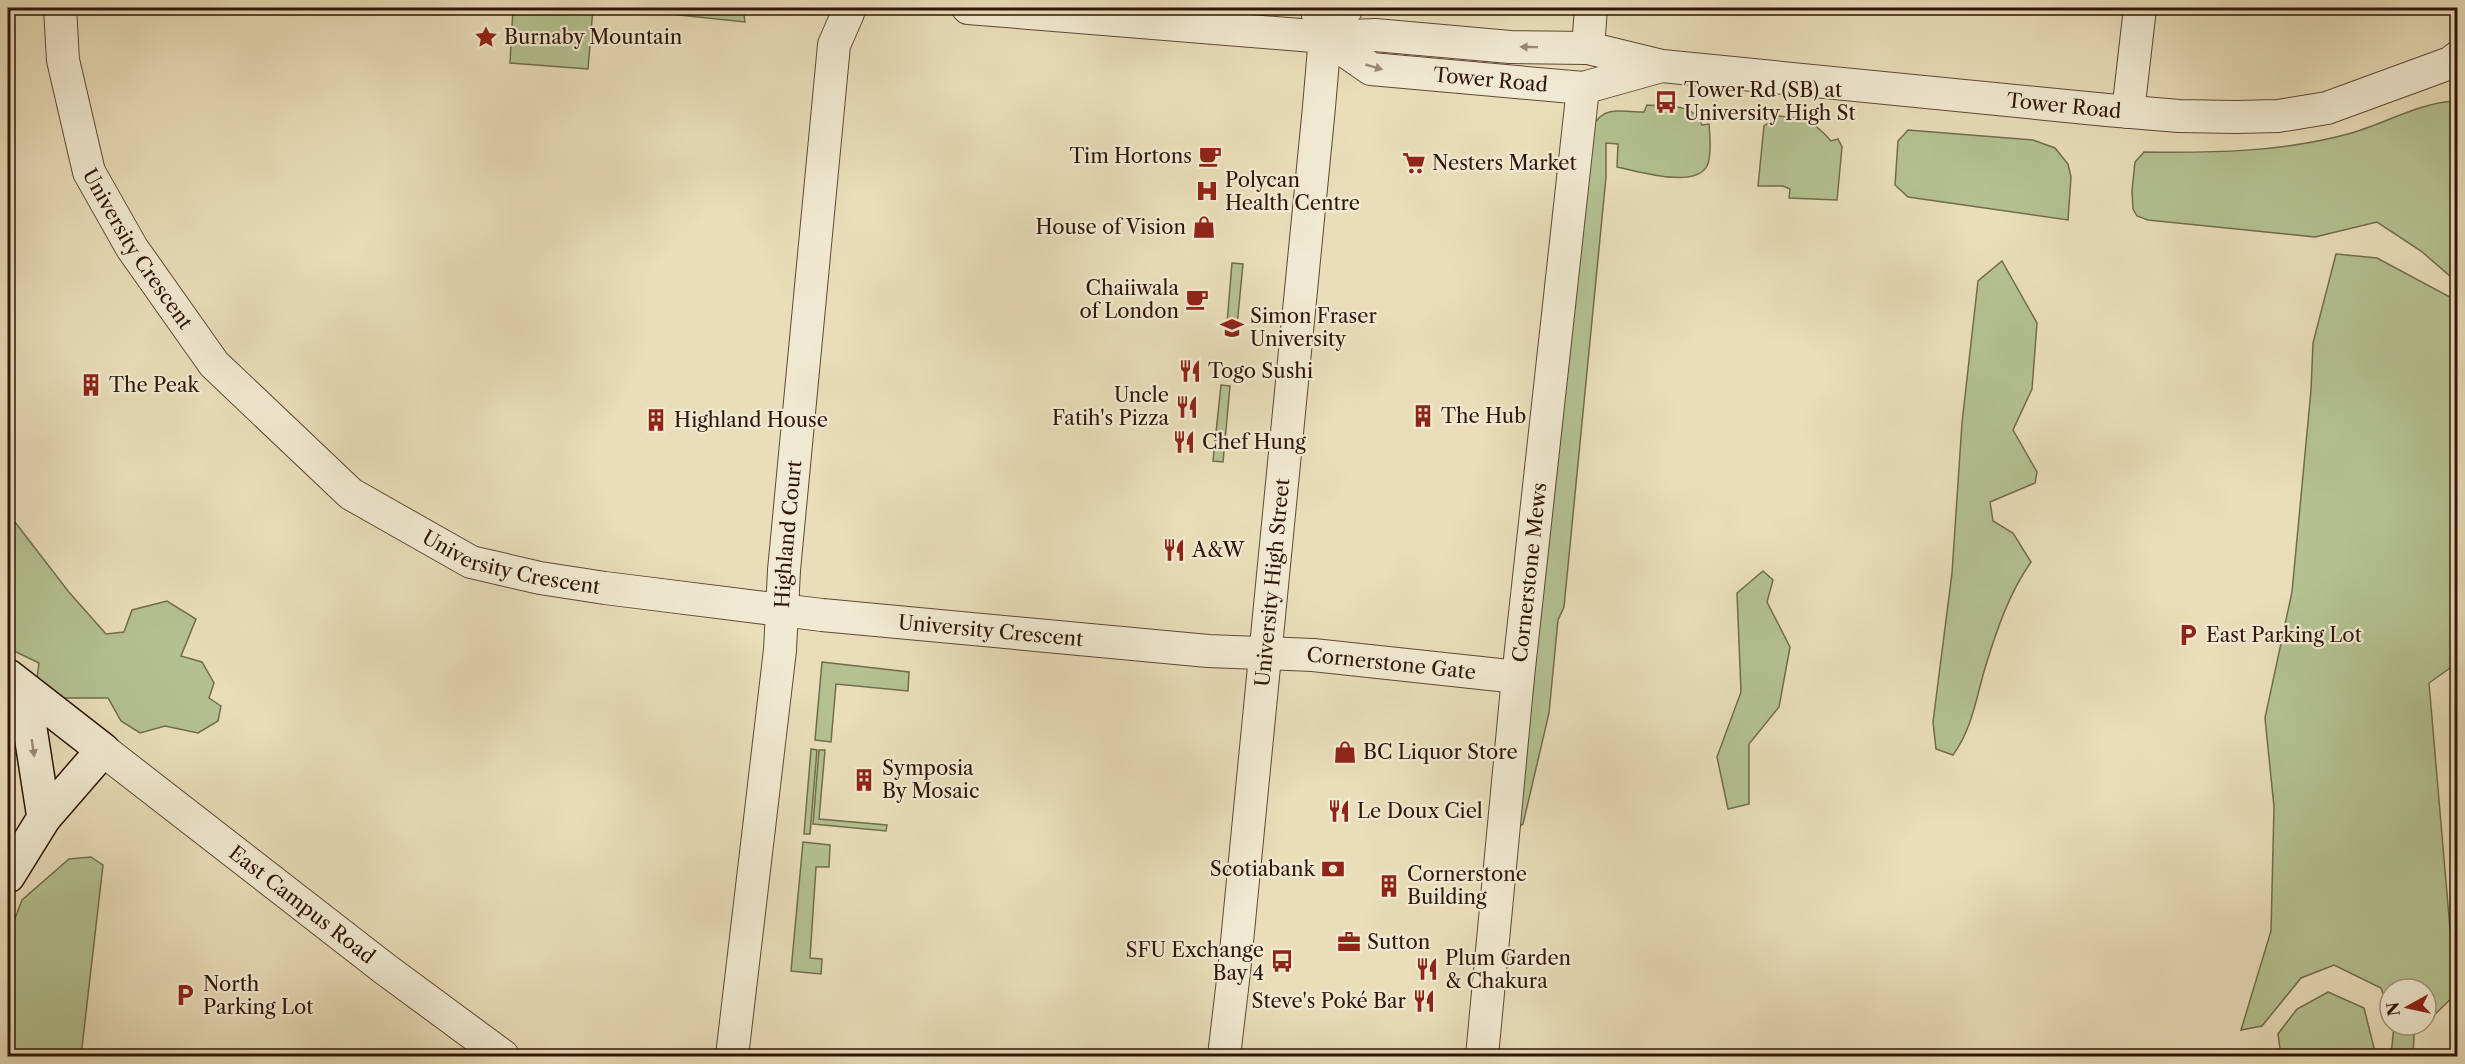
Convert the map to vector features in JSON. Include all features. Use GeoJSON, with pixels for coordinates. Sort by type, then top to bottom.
{"type":"FeatureCollection","features":[{"type":"Feature","properties":{"kind":"street","name":"University Crescent"},"geometry":{"type":"LineString","coordinates":[[60,8],[63,60],[89,172],[132,248],[214,364],[351,494],[471,562],[540,578],[782,610],[1185,649],[1265,653]]}},
{"type":"Feature","properties":{"kind":"street","name":"Tower Road"},"geometry":{"type":"LineString","coordinates":[[968,8],[1325,37],[1375,35],[1510,47],[1588,48],[1662,66],[2179,116],[2278,116],[2327,108],[2455,62]]}},
{"type":"Feature","properties":{"kind":"street","name":"University High Street"},"geometry":{"type":"LineString","coordinates":[[1224,1056],[1325,37],[1316,8]]}},
{"type":"Feature","properties":{"kind":"street"},"geometry":{"type":"LineString","coordinates":[[1325,37],[1347,8]]}},
{"type":"Feature","properties":{"kind":"street"},"geometry":{"type":"LineString","coordinates":[[1588,48],[1591,8]]}},
{"type":"Feature","properties":{"kind":"street"},"geometry":{"type":"LineString","coordinates":[[2128,112],[2140,8]]}},
{"type":"Feature","properties":{"kind":"street","name":"Highland Court"},"geometry":{"type":"LineString","coordinates":[[732,1056],[780,650],[784,570],[834,45],[849,9]]}},
{"type":"Feature","properties":{"kind":"street","name":"Tower Road"},"geometry":{"type":"LineString","coordinates":[[1325,37],[1371,69],[1583,88],[1662,66]]}},
{"type":"Feature","properties":{"kind":"street","name":"Cornerstone Mews"},"geometry":{"type":"LineString","coordinates":[[1482,1056],[1518,677],[1583,88]]}},
{"type":"Feature","properties":{"kind":"street","name":"Cornerstone Gate"},"geometry":{"type":"LineString","coordinates":[[1265,653],[1313,655],[1518,677]]}},
{"type":"Feature","properties":{"kind":"street"},"geometry":{"type":"LineString","coordinates":[[8,876],[44,818],[103,750],[16,683]]}},
{"type":"Feature","properties":{"kind":"street"},"geometry":{"type":"LineString","coordinates":[[16,683],[44,818]]}},
{"type":"Feature","properties":{"kind":"street","name":"East Campus Road"},"geometry":{"type":"LineString","coordinates":[[103,750],[385,969],[502,1056]]}},
{"type":"Feature","properties":{"kind":"green space"},"geometry":{"type":"Polygon","coordinates":[[[513,8],[593,8],[588,69],[510,63],[513,8]]]}},
{"type":"Feature","properties":{"kind":"green space"},"geometry":{"type":"Polygon","coordinates":[[[612,8],[743,8],[745,22],[612,8]]]}},
{"type":"Feature","properties":{"kind":"green space"},"geometry":{"type":"Polygon","coordinates":[[[2457,101],[2457,282],[2421,251],[2377,222],[2315,237],[2148,220],[2137,216],[2133,209],[2135,162],[2144,152],[2221,151],[2297,145],[2362,130],[2429,105],[2457,101]]]}},
{"type":"Feature","properties":{"kind":"green space"},"geometry":{"type":"Polygon","coordinates":[[[1647,105],[1686,109],[1698,118],[1702,125],[1709,124],[1710,157],[1701,173],[1691,176],[1665,177],[1617,167],[1618,144],[1606,143],[1606,177],[1564,607],[1558,620],[1549,713],[1523,824],[1518,827],[1586,137],[1597,119],[1603,115],[1615,111],[1644,112],[1647,105]]]}},
{"type":"Feature","properties":{"kind":"green space"},"geometry":{"type":"Polygon","coordinates":[[[1779,116],[1808,122],[1820,129],[1831,141],[1838,139],[1842,147],[1837,200],[1789,198],[1790,189],[1783,186],[1758,186],[1764,126],[1779,116]]]}},
{"type":"Feature","properties":{"kind":"green space"},"geometry":{"type":"Polygon","coordinates":[[[1908,130],[2033,140],[2055,148],[2068,164],[2071,177],[2068,220],[1908,197],[1895,185],[1898,141],[1908,130]]]}},
{"type":"Feature","properties":{"kind":"green space"},"geometry":{"type":"Polygon","coordinates":[[[2336,254],[2377,258],[2450,297],[2457,305],[2457,663],[2429,683],[2450,929],[2457,931],[2457,993],[2438,1011],[2438,977],[2378,977],[2378,987],[2334,965],[2301,978],[2262,1026],[2241,1030],[2271,931],[2274,807],[2265,718],[2292,592],[2311,390],[2313,343],[2336,254]]]}},
{"type":"Feature","properties":{"kind":"green space"},"geometry":{"type":"Polygon","coordinates":[[[2002,261],[2037,323],[2032,389],[2013,430],[2037,472],[2035,483],[1990,502],[1993,521],[2013,533],[2031,562],[2004,613],[1989,654],[1973,713],[1965,735],[1953,755],[1936,749],[1933,722],[1952,573],[1962,423],[1978,281],[2002,261]]]}},
{"type":"Feature","properties":{"kind":"green space"},"geometry":{"type":"Polygon","coordinates":[[[1232,263],[1243,264],[1236,336],[1226,335],[1232,263]]]}},
{"type":"Feature","properties":{"kind":"green space"},"geometry":{"type":"Polygon","coordinates":[[[1221,385],[1230,386],[1223,462],[1213,461],[1221,385]]]}},
{"type":"Feature","properties":{"kind":"green space"},"geometry":{"type":"Polygon","coordinates":[[[8,513],[68,591],[106,634],[124,632],[132,610],[167,601],[196,619],[181,656],[202,662],[214,683],[209,698],[221,706],[218,721],[198,733],[165,726],[140,733],[121,721],[108,698],[55,698],[36,686],[39,663],[8,648],[8,513]]]}},
{"type":"Feature","properties":{"kind":"green space"},"geometry":{"type":"Polygon","coordinates":[[[1763,571],[1773,580],[1767,602],[1790,647],[1779,707],[1749,744],[1749,804],[1728,809],[1717,757],[1741,692],[1737,593],[1763,571]]]}},
{"type":"Feature","properties":{"kind":"green space"},"geometry":{"type":"Polygon","coordinates":[[[822,662],[909,672],[908,691],[836,684],[831,742],[815,740],[822,662]]]}},
{"type":"Feature","properties":{"kind":"green space"},"geometry":{"type":"Polygon","coordinates":[[[811,749],[817,750],[810,834],[804,834],[811,749]]]}},
{"type":"Feature","properties":{"kind":"green space"},"geometry":{"type":"Polygon","coordinates":[[[819,750],[825,750],[819,819],[887,825],[886,831],[813,824],[819,750]]]}},
{"type":"Feature","properties":{"kind":"green space"},"geometry":{"type":"Polygon","coordinates":[[[803,842],[830,845],[829,867],[816,867],[810,958],[822,959],[821,974],[791,971],[803,842]]]}},
{"type":"Feature","properties":{"kind":"green space"},"geometry":{"type":"Polygon","coordinates":[[[91,857],[103,865],[81,1056],[8,1056],[8,937],[22,900],[69,859],[91,857]]]}},
{"type":"Feature","properties":{"kind":"green space"},"geometry":{"type":"Polygon","coordinates":[[[2328,992],[2364,1008],[2376,1056],[2281,1056],[2278,1034],[2297,1009],[2328,992]]]}},
{"type":"Feature","properties":{"kind":"green space"},"geometry":{"type":"Polygon","coordinates":[[[2393,1037],[2414,1037],[2413,1056],[2391,1056],[2393,1037]]]}},
{"type":"Feature","properties":{"kind":"place","name":"Burnaby Mountain"},"geometry":{"type":"Point","coordinates":[486,37]}},
{"type":"Feature","properties":{"kind":"place","name":"Tower Rd (SB) at University High St"},"geometry":{"type":"Point","coordinates":[1666,102]}},
{"type":"Feature","properties":{"kind":"place","name":"Tim Hortons"},"geometry":{"type":"Point","coordinates":[1210,156]}},
{"type":"Feature","properties":{"kind":"place","name":"Nesters Market"},"geometry":{"type":"Point","coordinates":[1414,163]}},
{"type":"Feature","properties":{"kind":"place","name":"Polycan Health Centre"},"geometry":{"type":"Point","coordinates":[1207,191]}},
{"type":"Feature","properties":{"kind":"place","name":"House of Vision"},"geometry":{"type":"Point","coordinates":[1204,227]}},
{"type":"Feature","properties":{"kind":"place","name":"Chaiiwala of London"},"geometry":{"type":"Point","coordinates":[1197,299]}},
{"type":"Feature","properties":{"kind":"place","name":"Simon Fraser University"},"geometry":{"type":"Point","coordinates":[1232,328]}},
{"type":"Feature","properties":{"kind":"place","name":"Togo Sushi"},"geometry":{"type":"Point","coordinates":[1190,371]}},
{"type":"Feature","properties":{"kind":"place","name":"The Peak"},"geometry":{"type":"Point","coordinates":[91,385]}},
{"type":"Feature","properties":{"kind":"place","name":"Uncle Fatih's Pizza"},"geometry":{"type":"Point","coordinates":[1187,407]}},
{"type":"Feature","properties":{"kind":"place","name":"The Hub"},"geometry":{"type":"Point","coordinates":[1423,416]}},
{"type":"Feature","properties":{"kind":"place","name":"Highland House"},"geometry":{"type":"Point","coordinates":[656,420]}},
{"type":"Feature","properties":{"kind":"place","name":"Chef Hung"},"geometry":{"type":"Point","coordinates":[1184,442]}},
{"type":"Feature","properties":{"kind":"place","name":"A&W"},"geometry":{"type":"Point","coordinates":[1174,550]}},
{"type":"Feature","properties":{"kind":"place","name":"East Parking Lot"},"geometry":{"type":"Point","coordinates":[2188,635]}},
{"type":"Feature","properties":{"kind":"place","name":"BC Liquor Store"},"geometry":{"type":"Point","coordinates":[1345,752]}},
{"type":"Feature","properties":{"kind":"place","name":"Symposia By Mosaic"},"geometry":{"type":"Point","coordinates":[864,780]}},
{"type":"Feature","properties":{"kind":"place","name":"Le Doux Ciel"},"geometry":{"type":"Point","coordinates":[1339,811]}},
{"type":"Feature","properties":{"kind":"place","name":"Scotiabank"},"geometry":{"type":"Point","coordinates":[1333,869]}},
{"type":"Feature","properties":{"kind":"place","name":"Cornerstone Building"},"geometry":{"type":"Point","coordinates":[1389,886]}},
{"type":"Feature","properties":{"kind":"place","name":"Sutton"},"geometry":{"type":"Point","coordinates":[1349,942]}},
{"type":"Feature","properties":{"kind":"place","name":"SFU Exchange Bay 4"},"geometry":{"type":"Point","coordinates":[1282,961]}},
{"type":"Feature","properties":{"kind":"place","name":"Plum Garden & Chakura"},"geometry":{"type":"Point","coordinates":[1427,969]}},
{"type":"Feature","properties":{"kind":"place","name":"North Parking Lot"},"geometry":{"type":"Point","coordinates":[185,995]}},
{"type":"Feature","properties":{"kind":"place","name":"Steve's Poké Bar"},"geometry":{"type":"Point","coordinates":[1424,1001]}}]}
